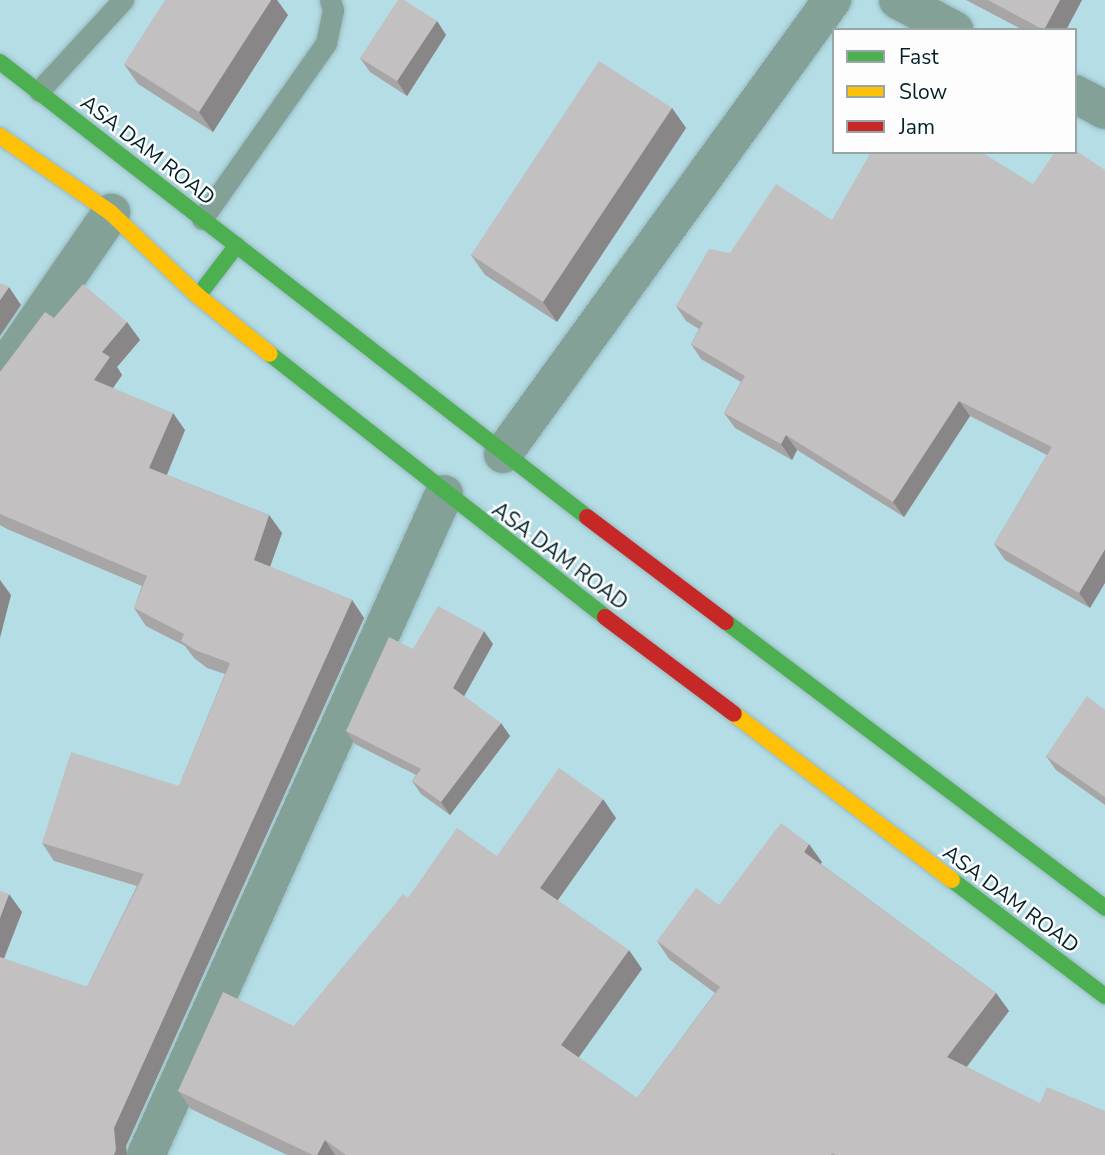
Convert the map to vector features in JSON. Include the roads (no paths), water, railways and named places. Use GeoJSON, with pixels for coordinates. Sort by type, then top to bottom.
{"type":"FeatureCollection","features":[{"type":"Feature","properties":{"kind":"main road","name":"ASA DAM ROAD"},"geometry":{"type":"LineString","coordinates":[[0,62],[503,454],[1105,908]]}},
{"type":"Feature","properties":{"kind":"main road","name":"ASA DAM ROAD"},"geometry":{"type":"LineString","coordinates":[[0,136],[111,213],[198,296],[444,494],[1105,996]]}},
{"type":"Feature","properties":{"kind":"main road"},"geometry":{"type":"LineString","coordinates":[[198,296],[237,245]]}},
{"type":"Feature","properties":{"kind":"street"},"geometry":{"type":"LineString","coordinates":[[503,454],[832,0]]}},
{"type":"Feature","properties":{"kind":"street"},"geometry":{"type":"LineString","coordinates":[[898,0],[950,28]]}},
{"type":"Feature","properties":{"kind":"street"},"geometry":{"type":"LineString","coordinates":[[1077,95],[1105,110]]}},
{"type":"Feature","properties":{"kind":"street"},"geometry":{"type":"LineString","coordinates":[[0,374],[111,213]]}},
{"type":"Feature","properties":{"kind":"street"},"geometry":{"type":"LineString","coordinates":[[146,1155],[444,494]]}},
{"type":"Feature","properties":{"kind":"lane"},"geometry":{"type":"LineString","coordinates":[[39,91],[123,0]]}},
{"type":"Feature","properties":{"kind":"lane"},"geometry":{"type":"LineString","coordinates":[[202,219],[326,43],[333,10],[330,0]]}}]}
